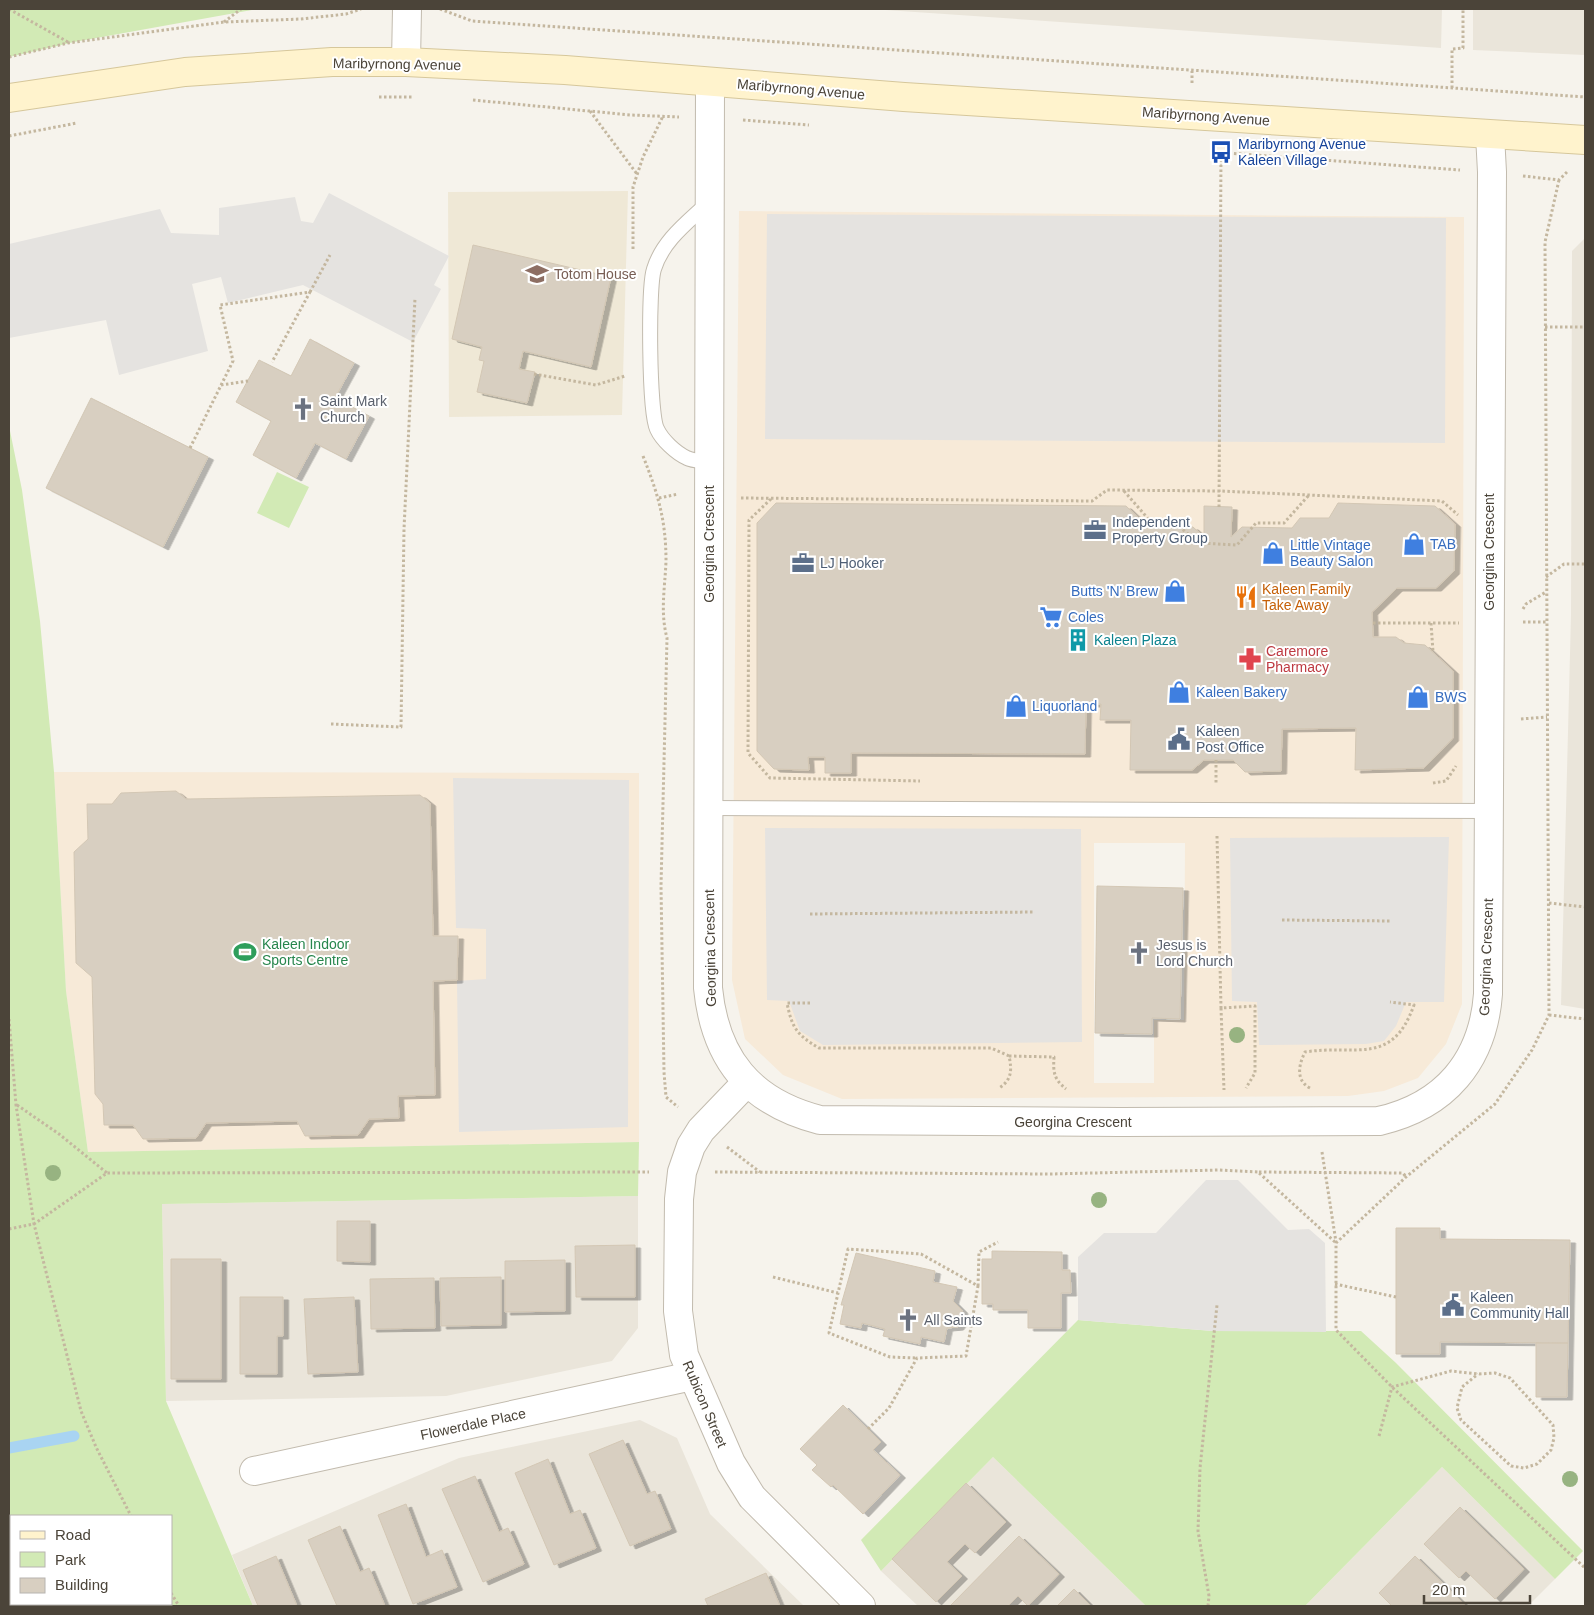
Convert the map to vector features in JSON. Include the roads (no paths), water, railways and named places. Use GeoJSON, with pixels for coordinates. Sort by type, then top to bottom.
{"type":"FeatureCollection","features":[{"type":"Feature","properties":{"kind":"street"},"geometry":{"type":"LineString","coordinates":[[406,62],[407,9]]}},
{"type":"Feature","properties":{"kind":"street","name":"Maribyrnong Avenue"},"geometry":{"type":"LineString","coordinates":[[12,99],[121,80],[194,71],[332,62],[406,62],[565,70],[904,97],[1585,140]]}},
{"type":"Feature","properties":{"kind":"street","name":"Georgina Crescent"},"geometry":{"type":"LineString","coordinates":[[710,82],[710,1009],[714,1029],[723,1048],[747,1082],[780,1107],[820,1120],[1358,1122],[1398,1116],[1434,1098],[1463,1069],[1482,1033],[1487,1013],[1492,172],[1490,135]]}},
{"type":"Feature","properties":{"kind":"street","name":"Rubicon Street"},"geometry":{"type":"LineString","coordinates":[[747,1082],[702,1129],[692,1146],[682,1172],[678,1199],[678,1311],[684,1355],[731,1463],[752,1497],[861,1606]]}},
{"type":"Feature","properties":{"kind":"street","name":"Flowerdale Place"},"geometry":{"type":"LineString","coordinates":[[254,1471],[692,1376]]}},
{"type":"Feature","properties":{"kind":"lane"},"geometry":{"type":"LineString","coordinates":[[709,462],[687,459],[667,444],[656,429],[652,397],[651,332],[653,270],[664,247],[710,201]]}},
{"type":"Feature","properties":{"kind":"lane"},"geometry":{"type":"LineString","coordinates":[[709,808],[1488,811]]}},
{"type":"Feature","properties":{"kind":"waterway"},"geometry":{"type":"LineString","coordinates":[[9,1448],[74,1436]]}},
{"type":"Feature","properties":{"kind":"place","name":"Maribyrnong Avenue Kaleen Village"},"geometry":{"type":"Point","coordinates":[1221,152]}},
{"type":"Feature","properties":{"kind":"place","name":"Totom House"},"geometry":{"type":"Point","coordinates":[537,274]}},
{"type":"Feature","properties":{"kind":"place","name":"Saint Mark Church"},"geometry":{"type":"Point","coordinates":[303,409]}},
{"type":"Feature","properties":{"kind":"place","name":"Independent Property Group"},"geometry":{"type":"Point","coordinates":[1095,530]}},
{"type":"Feature","properties":{"kind":"place","name":"TAB"},"geometry":{"type":"Point","coordinates":[1414,544]}},
{"type":"Feature","properties":{"kind":"place","name":"Little Vintage Beauty Salon"},"geometry":{"type":"Point","coordinates":[1273,553]}},
{"type":"Feature","properties":{"kind":"place","name":"LJ Hooker"},"geometry":{"type":"Point","coordinates":[803,563]}},
{"type":"Feature","properties":{"kind":"place","name":"Butts 'N' Brew"},"geometry":{"type":"Point","coordinates":[1175,591]}},
{"type":"Feature","properties":{"kind":"place","name":"Kaleen Family Take Away"},"geometry":{"type":"Point","coordinates":[1246,597]}},
{"type":"Feature","properties":{"kind":"place","name":"Coles"},"geometry":{"type":"Point","coordinates":[1051,617]}},
{"type":"Feature","properties":{"kind":"place","name":"Kaleen Plaza"},"geometry":{"type":"Point","coordinates":[1078,640]}},
{"type":"Feature","properties":{"kind":"place","name":"Caremore Pharmacy"},"geometry":{"type":"Point","coordinates":[1250,659]}},
{"type":"Feature","properties":{"kind":"place","name":"Kaleen Bakery"},"geometry":{"type":"Point","coordinates":[1179,692]}},
{"type":"Feature","properties":{"kind":"place","name":"BWS"},"geometry":{"type":"Point","coordinates":[1418,697]}},
{"type":"Feature","properties":{"kind":"place","name":"Liquorland"},"geometry":{"type":"Point","coordinates":[1016,706]}},
{"type":"Feature","properties":{"kind":"place","name":"Kaleen Post Office"},"geometry":{"type":"Point","coordinates":[1179,739]}},
{"type":"Feature","properties":{"kind":"place","name":"Kaleen Indoor Sports Centre"},"geometry":{"type":"Point","coordinates":[245,952]}},
{"type":"Feature","properties":{"kind":"place","name":"Jesus is Lord Church"},"geometry":{"type":"Point","coordinates":[1139,953]}},
{"type":"Feature","properties":{"kind":"place","name":"Kaleen Community Hall"},"geometry":{"type":"Point","coordinates":[1453,1305]}},
{"type":"Feature","properties":{"kind":"place","name":"All Saints"},"geometry":{"type":"Point","coordinates":[908,1320]}}]}
